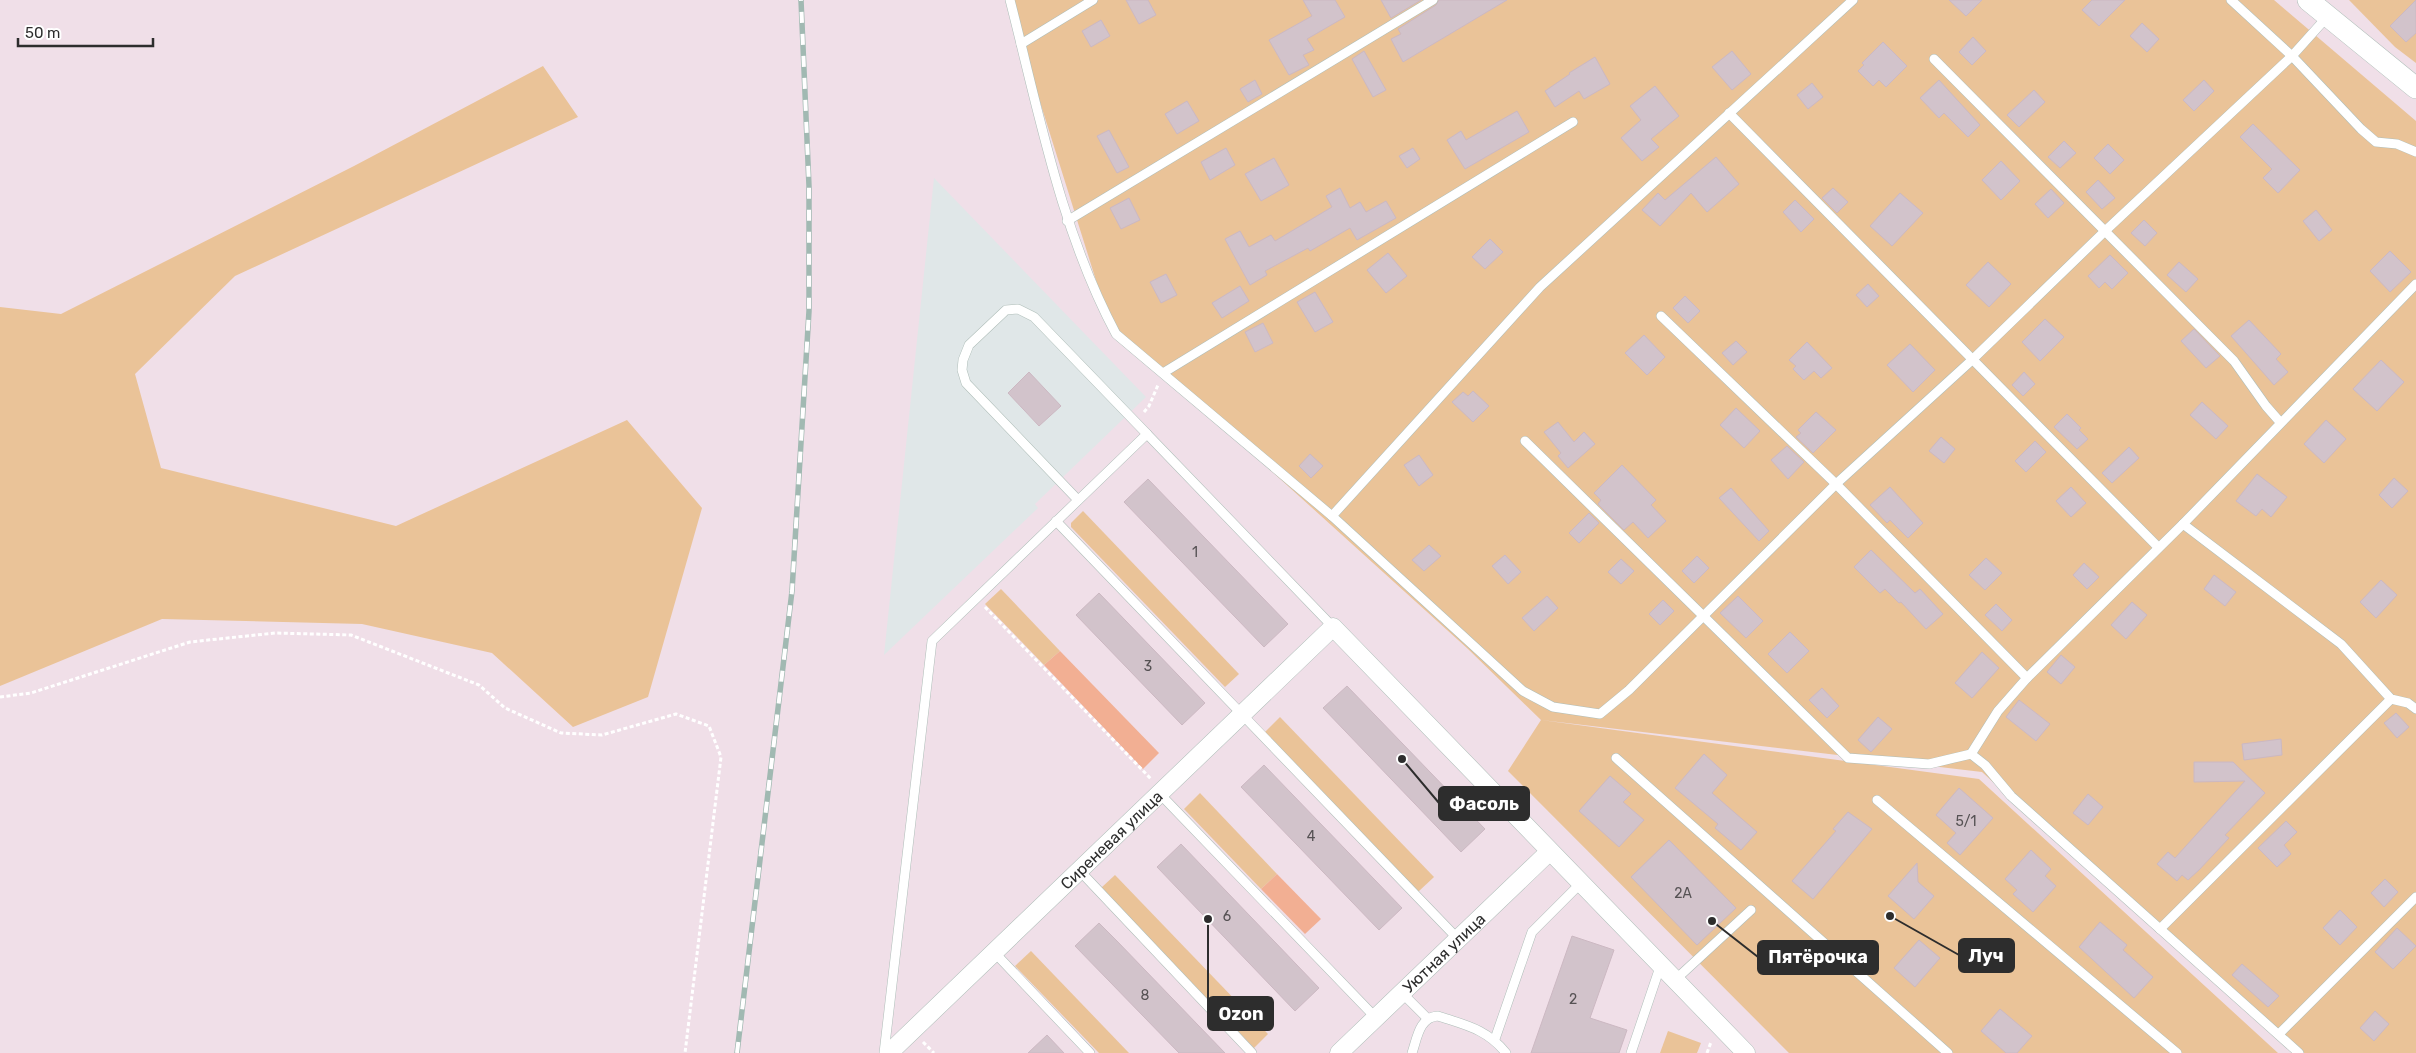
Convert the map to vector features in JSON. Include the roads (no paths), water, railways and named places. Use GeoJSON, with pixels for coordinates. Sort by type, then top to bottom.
{"type":"FeatureCollection","features":[{"type":"Feature","properties":{"kind":"street"},"geometry":{"type":"LineString","coordinates":[[2308,0],[2326,17],[2416,88]]}},
{"type":"Feature","properties":{"kind":"street"},"geometry":{"type":"LineString","coordinates":[[1332,627],[1660,967],[1746,1053]]}},
{"type":"Feature","properties":{"kind":"street","name":"Сиреневая улица"},"geometry":{"type":"LineString","coordinates":[[889,1053],[1332,627]]}},
{"type":"Feature","properties":{"kind":"street","name":"Уютная улица"},"geometry":{"type":"LineString","coordinates":[[1339,1053],[1549,852]]}},
{"type":"Feature","properties":{"kind":"lane"},"geometry":{"type":"LineString","coordinates":[[1010,0],[1068,220],[1097,298],[1116,334],[1332,516],[1523,691],[1553,708],[1600,714],[1629,690],[1703,614],[1836,484],[1972,360],[2104,232],[2292,56],[2326,17]]}},
{"type":"Feature","properties":{"kind":"lane"},"geometry":{"type":"LineString","coordinates":[[1021,44],[1093,0]]}},
{"type":"Feature","properties":{"kind":"lane"},"geometry":{"type":"LineString","coordinates":[[1068,220],[1433,0]]}},
{"type":"Feature","properties":{"kind":"lane"},"geometry":{"type":"LineString","coordinates":[[1332,516],[1540,287],[1853,0]]}},
{"type":"Feature","properties":{"kind":"lane"},"geometry":{"type":"LineString","coordinates":[[2231,0],[2292,56],[2361,129],[2376,142],[2397,144],[2416,152]]}},
{"type":"Feature","properties":{"kind":"lane"},"geometry":{"type":"LineString","coordinates":[[1934,59],[2234,361],[2280,422]]}},
{"type":"Feature","properties":{"kind":"lane"},"geometry":{"type":"LineString","coordinates":[[1729,113],[2158,547]]}},
{"type":"Feature","properties":{"kind":"lane"},"geometry":{"type":"LineString","coordinates":[[1164,373],[1573,122]]}},
{"type":"Feature","properties":{"kind":"lane"},"geometry":{"type":"LineString","coordinates":[[1526,441],[1848,758],[1929,764],[1971,754],[1998,711],[2027,678],[2183,524],[2416,284]]}},
{"type":"Feature","properties":{"kind":"lane"},"geometry":{"type":"LineString","coordinates":[[1078,500],[966,383],[962,370],[963,360],[969,345],[1006,310],[1018,309],[1034,316],[1332,627]]}},
{"type":"Feature","properties":{"kind":"lane"},"geometry":{"type":"LineString","coordinates":[[1661,316],[1836,484],[2027,678]]}},
{"type":"Feature","properties":{"kind":"lane"},"geometry":{"type":"LineString","coordinates":[[884,1053],[932,641],[1146,434]]}},
{"type":"Feature","properties":{"kind":"lane"},"geometry":{"type":"LineString","coordinates":[[1056,521],[1458,939]]}},
{"type":"Feature","properties":{"kind":"lane"},"geometry":{"type":"LineString","coordinates":[[2183,524],[2341,644],[2391,699],[2408,703],[2416,709]]}},
{"type":"Feature","properties":{"kind":"lane"},"geometry":{"type":"LineString","coordinates":[[2160,929],[2391,699]]}},
{"type":"Feature","properties":{"kind":"lane"},"geometry":{"type":"LineString","coordinates":[[1971,754],[1985,765],[2011,796],[2299,1053]]}},
{"type":"Feature","properties":{"kind":"lane"},"geometry":{"type":"LineString","coordinates":[[1616,758],[1948,1053]]}},
{"type":"Feature","properties":{"kind":"lane"},"geometry":{"type":"LineString","coordinates":[[1161,792],[1376,1018]]}},
{"type":"Feature","properties":{"kind":"lane"},"geometry":{"type":"LineString","coordinates":[[1877,800],[2176,1053]]}},
{"type":"Feature","properties":{"kind":"lane"},"geometry":{"type":"LineString","coordinates":[[1079,870],[1252,1053]]}},
{"type":"Feature","properties":{"kind":"lane"},"geometry":{"type":"LineString","coordinates":[[1495,1039],[1532,932],[1580,884]]}},
{"type":"Feature","properties":{"kind":"lane"},"geometry":{"type":"LineString","coordinates":[[2279,1034],[2416,897]]}},
{"type":"Feature","properties":{"kind":"lane"},"geometry":{"type":"LineString","coordinates":[[1674,981],[1751,910]]}},
{"type":"Feature","properties":{"kind":"lane"},"geometry":{"type":"LineString","coordinates":[[994,952],[1090,1053]]}},
{"type":"Feature","properties":{"kind":"lane"},"geometry":{"type":"LineString","coordinates":[[1631,1053],[1660,967]]}},
{"type":"Feature","properties":{"kind":"lane"},"geometry":{"type":"LineString","coordinates":[[1402,993],[1427,1018]]}},
{"type":"Feature","properties":{"kind":"lane"},"geometry":{"type":"LineString","coordinates":[[1412,1053],[1427,1018],[1438,1016],[1485,1032],[1495,1039],[1506,1053]]}},
{"type":"Feature","properties":{"kind":"railway"},"geometry":{"type":"LineString","coordinates":[[737,1053],[792,591],[809,311],[809,186],[801,0]]}},
{"type":"Feature","properties":{"kind":"place","name":"Фасоль"},"geometry":{"type":"Point","coordinates":[1402,759]}},
{"type":"Feature","properties":{"kind":"place","name":"Луч"},"geometry":{"type":"Point","coordinates":[1890,916]}},
{"type":"Feature","properties":{"kind":"place","name":"Ozon"},"geometry":{"type":"Point","coordinates":[1208,919]}},
{"type":"Feature","properties":{"kind":"place","name":"Пятёрочка"},"geometry":{"type":"Point","coordinates":[1712,921]}}]}
